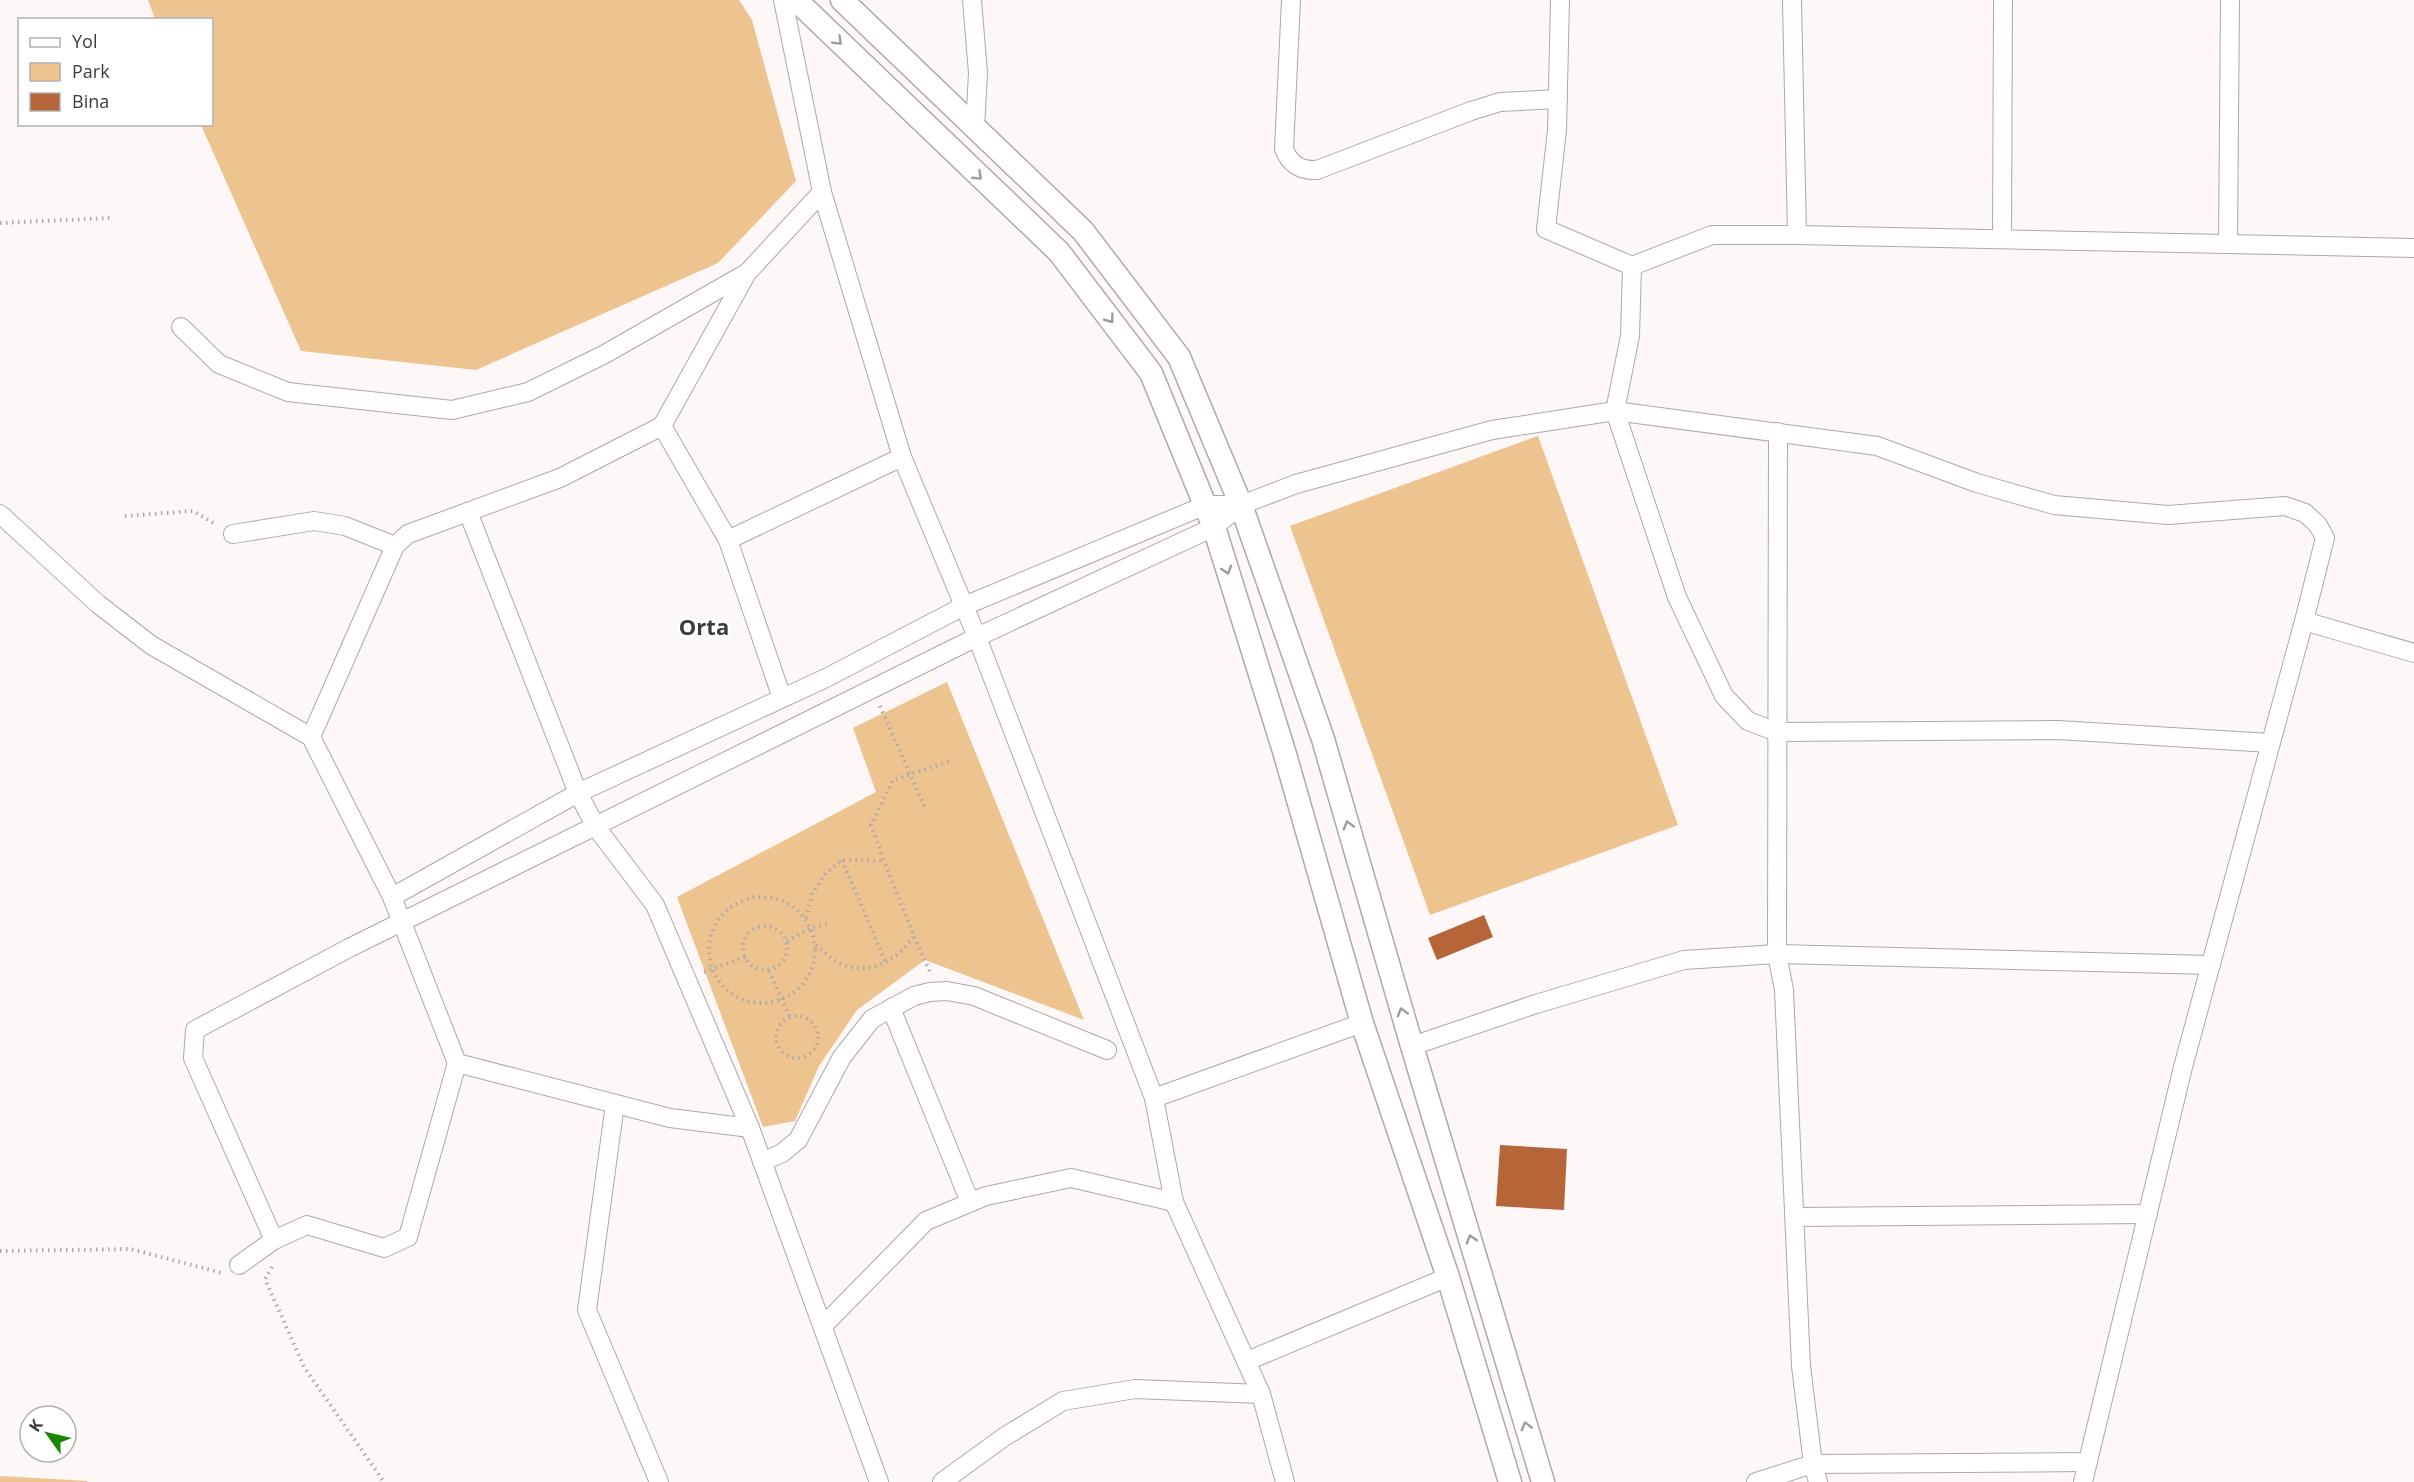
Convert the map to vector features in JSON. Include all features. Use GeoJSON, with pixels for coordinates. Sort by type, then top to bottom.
{"type":"FeatureCollection","features":[{"type":"Feature","properties":{"kind":"street"},"geometry":{"type":"LineString","coordinates":[[783,0],[822,192],[902,457],[977,637],[1154,1098],[1174,1202],[1261,1394],[1285,1482]]}},
{"type":"Feature","properties":{"kind":"street"},"geometry":{"type":"LineString","coordinates":[[796,0],[1059,252],[1151,373],[1214,527],[1284,751],[1362,1023],[1448,1276],[1510,1482]]}},
{"type":"Feature","properties":{"kind":"street"},"geometry":{"type":"LineString","coordinates":[[842,0],[1083,231],[1179,357],[1241,505],[1323,739],[1412,1046],[1543,1482]]}},
{"type":"Feature","properties":{"kind":"street"},"geometry":{"type":"LineString","coordinates":[[972,0],[978,74],[975,128]]}},
{"type":"Feature","properties":{"kind":"street"},"geometry":{"type":"LineString","coordinates":[[1291,0],[1284,149],[1290,161],[1302,169],[1317,170],[1470,111],[1500,102],[1558,99]]}},
{"type":"Feature","properties":{"kind":"street"},"geometry":{"type":"LineString","coordinates":[[1560,0],[1557,130],[1546,229],[1632,266],[1712,235],[2414,248]]}},
{"type":"Feature","properties":{"kind":"street"},"geometry":{"type":"LineString","coordinates":[[1792,0],[1797,235]]}},
{"type":"Feature","properties":{"kind":"street"},"geometry":{"type":"LineString","coordinates":[[2002,239],[2003,0]]}},
{"type":"Feature","properties":{"kind":"street"},"geometry":{"type":"LineString","coordinates":[[2228,244],[2230,0]]}},
{"type":"Feature","properties":{"kind":"street"},"geometry":{"type":"LineString","coordinates":[[311,737],[395,546],[408,534],[560,478],[662,426],[747,273],[822,192]]}},
{"type":"Feature","properties":{"kind":"street"},"geometry":{"type":"LineString","coordinates":[[1632,266],[1630,336],[1615,411],[1677,597],[1724,696],[1748,721],[1777,732],[2058,730],[2270,743]]}},
{"type":"Feature","properties":{"kind":"street"},"geometry":{"type":"LineString","coordinates":[[181,327],[219,364],[288,392],[452,410],[528,392],[605,354],[747,273]]}},
{"type":"Feature","properties":{"kind":"street"},"geometry":{"type":"LineString","coordinates":[[274,1240],[193,1058],[195,1030],[400,923],[977,637],[1214,527],[1241,505],[1296,484],[1492,430],[1615,411],[1778,432],[1878,446],[1977,483],[2054,505],[2168,515],[2285,506],[2305,513],[2318,525],[2325,538],[2211,965],[2084,1482]]}},
{"type":"Feature","properties":{"kind":"street"},"geometry":{"type":"LineString","coordinates":[[662,426],[728,540],[782,698]]}},
{"type":"Feature","properties":{"kind":"street"},"geometry":{"type":"LineString","coordinates":[[1778,432],[1777,954],[1784,990],[1801,1366],[1813,1464],[1818,1482]]}},
{"type":"Feature","properties":{"kind":"street"},"geometry":{"type":"LineString","coordinates":[[728,540],[902,457]]}},
{"type":"Feature","properties":{"kind":"street"},"geometry":{"type":"LineString","coordinates":[[392,897],[578,793],[826,678],[964,606],[1206,505],[1241,505]]}},
{"type":"Feature","properties":{"kind":"street"},"geometry":{"type":"LineString","coordinates":[[468,512],[578,793],[596,827],[655,905],[750,1128],[879,1482]]}},
{"type":"Feature","properties":{"kind":"street"},"geometry":{"type":"LineString","coordinates":[[0,514],[98,604],[151,645],[311,737],[392,897],[400,923],[457,1063],[408,1237],[384,1248],[307,1225],[274,1240],[239,1265]]}},
{"type":"Feature","properties":{"kind":"street"},"geometry":{"type":"LineString","coordinates":[[233,534],[314,521],[345,526],[395,546]]}},
{"type":"Feature","properties":{"kind":"street"},"geometry":{"type":"LineString","coordinates":[[2304,621],[2414,653]]}},
{"type":"Feature","properties":{"kind":"street"},"geometry":{"type":"LineString","coordinates":[[1412,1046],[1536,1004],[1684,960],[1777,954],[2211,965]]}},
{"type":"Feature","properties":{"kind":"street"},"geometry":{"type":"LineString","coordinates":[[762,1161],[782,1153],[798,1140],[842,1057],[872,1019],[914,996],[939,991],[974,996],[1107,1050]]}},
{"type":"Feature","properties":{"kind":"street"},"geometry":{"type":"LineString","coordinates":[[891,1008],[970,1202]]}},
{"type":"Feature","properties":{"kind":"street"},"geometry":{"type":"LineString","coordinates":[[1154,1098],[1362,1023]]}},
{"type":"Feature","properties":{"kind":"street"},"geometry":{"type":"LineString","coordinates":[[457,1063],[670,1118],[750,1128]]}},
{"type":"Feature","properties":{"kind":"street"},"geometry":{"type":"LineString","coordinates":[[615,1104],[587,1310],[659,1482]]}},
{"type":"Feature","properties":{"kind":"street"},"geometry":{"type":"LineString","coordinates":[[823,1326],[926,1221],[986,1196],[1071,1178],[1174,1202]]}},
{"type":"Feature","properties":{"kind":"street"},"geometry":{"type":"LineString","coordinates":[[1795,1217],[2148,1214]]}},
{"type":"Feature","properties":{"kind":"street"},"geometry":{"type":"LineString","coordinates":[[1247,1361],[1448,1276]]}},
{"type":"Feature","properties":{"kind":"street"},"geometry":{"type":"LineString","coordinates":[[942,1482],[1004,1437],[1063,1401],[1135,1389],[1261,1394]]}},
{"type":"Feature","properties":{"kind":"street"},"geometry":{"type":"LineString","coordinates":[[1756,1482],[1813,1464],[2088,1462]]}},
{"type":"Feature","properties":{"kind":"path"},"geometry":{"type":"LineString","coordinates":[[0,223],[110,218]]}},
{"type":"Feature","properties":{"kind":"path"},"geometry":{"type":"LineString","coordinates":[[125,516],[193,511],[233,534]]}},
{"type":"Feature","properties":{"kind":"path"},"geometry":{"type":"LineString","coordinates":[[873,689],[925,808]]}},
{"type":"Feature","properties":{"kind":"path"},"geometry":{"type":"LineString","coordinates":[[939,991],[914,936],[872,825],[892,780],[951,761]]}},
{"type":"Feature","properties":{"kind":"path"},"geometry":{"type":"LineString","coordinates":[[806,919],[812,894],[826,873],[842,860],[884,861]]}},
{"type":"Feature","properties":{"kind":"path"},"geometry":{"type":"LineString","coordinates":[[842,860],[886,963]]}},
{"type":"Feature","properties":{"kind":"path"},"geometry":{"type":"LineString","coordinates":[[755,896],[772,897],[789,903],[806,919],[811,928],[815,945],[814,962],[808,978],[797,991],[782,999],[764,1003],[746,1001],[730,993],[717,979],[712,969],[709,944],[714,927],[724,912],[739,901],[755,896]]}},
{"type":"Feature","properties":{"kind":"path"},"geometry":{"type":"LineString","coordinates":[[787,941],[811,928],[831,923]]}},
{"type":"Feature","properties":{"kind":"path"},"geometry":{"type":"LineString","coordinates":[[771,927],[778,930],[787,941],[786,956],[777,968],[769,970],[755,968],[745,957],[743,950],[746,937],[757,928],[771,927]]}},
{"type":"Feature","properties":{"kind":"path"},"geometry":{"type":"LineString","coordinates":[[815,945],[840,963],[866,969],[886,963],[904,951],[914,936]]}},
{"type":"Feature","properties":{"kind":"path"},"geometry":{"type":"LineString","coordinates":[[712,969],[745,957]]}},
{"type":"Feature","properties":{"kind":"path"},"geometry":{"type":"LineString","coordinates":[[769,970],[790,1017]]}},
{"type":"Feature","properties":{"kind":"path"},"geometry":{"type":"LineString","coordinates":[[804,1016],[815,1024],[818,1030],[818,1045],[814,1051],[801,1058],[787,1056],[777,1045],[777,1031],[784,1020],[790,1017],[804,1016]]}},
{"type":"Feature","properties":{"kind":"path"},"geometry":{"type":"LineString","coordinates":[[291,1232],[265,1279],[304,1367],[384,1482]]}},
{"type":"Feature","properties":{"kind":"path"},"geometry":{"type":"LineString","coordinates":[[0,1251],[131,1249],[229,1275],[239,1265]]}},
{"type":"Feature","properties":{"kind":"green space"},"geometry":{"type":"Polygon","coordinates":[[[148,0],[739,0],[752,20],[796,181],[718,263],[476,370],[301,351],[201,126],[213,126],[213,18],[155,18],[148,0]]]}},
{"type":"Feature","properties":{"kind":"green space"},"geometry":{"type":"Polygon","coordinates":[[[1538,436],[1678,825],[1430,915],[1290,526],[1538,436]]]}},
{"type":"Feature","properties":{"kind":"green space"},"geometry":{"type":"Polygon","coordinates":[[[947,682],[1084,1020],[925,960],[857,1010],[819,1066],[795,1121],[763,1127],[677,897],[876,792],[853,728],[947,682]]]}},
{"type":"Feature","properties":{"kind":"green space"},"geometry":{"type":"Polygon","coordinates":[[[0,1476],[87,1481],[88,1482],[0,1482],[0,1476]]]}},
{"type":"Feature","properties":{"kind":"building"},"geometry":{"type":"Polygon","coordinates":[[[1484,915],[1493,937],[1437,960],[1428,938],[1484,915]]]}},
{"type":"Feature","properties":{"kind":"building"},"geometry":{"type":"Polygon","coordinates":[[[1500,1145],[1567,1149],[1564,1210],[1496,1206],[1500,1145]]]}},
{"type":"Feature","properties":{"kind":"district","name":"Orta"},"geometry":{"type":"Point","coordinates":[704,627]}}]}
